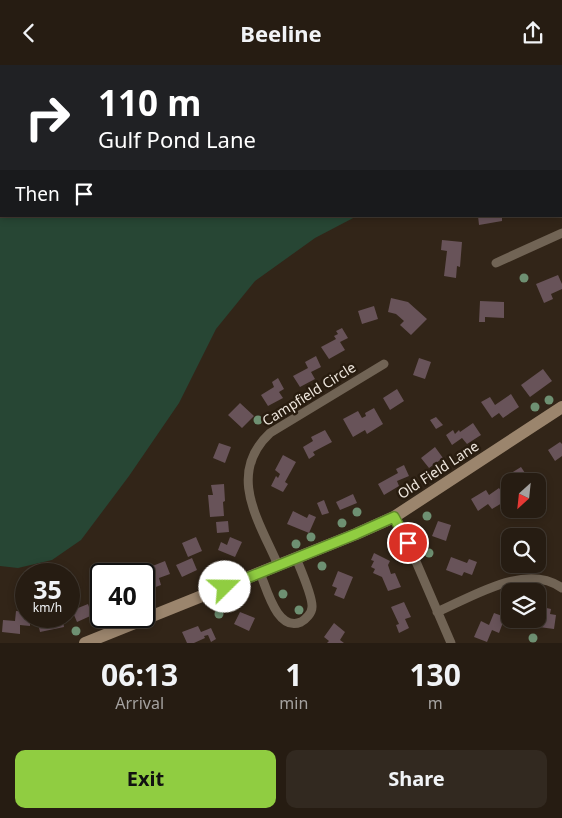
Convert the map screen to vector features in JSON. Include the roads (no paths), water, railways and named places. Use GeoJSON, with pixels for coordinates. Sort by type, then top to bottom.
{"type":"FeatureCollection","features":[{"type":"Feature","properties":{"kind":"street"},"geometry":{"type":"LineString","coordinates":[[496,263],[562,233]]}},
{"type":"Feature","properties":{"kind":"street","name":"Campfield Circle"},"geometry":{"type":"LineString","coordinates":[[278,565],[248,495],[249,463],[255,450],[270,433],[384,364]]}},
{"type":"Feature","properties":{"kind":"street","name":"Old Field Lane"},"geometry":{"type":"LineString","coordinates":[[85,643],[394,517],[562,407]]}},
{"type":"Feature","properties":{"kind":"street"},"geometry":{"type":"LineString","coordinates":[[394,517],[408,543],[451,643]]}},
{"type":"Feature","properties":{"kind":"street"},"geometry":{"type":"LineString","coordinates":[[260,573],[277,614],[292,623],[301,621],[309,615],[312,606],[296,558]]}},
{"type":"Feature","properties":{"kind":"street"},"geometry":{"type":"LineString","coordinates":[[437,612],[506,582],[520,579],[543,580],[562,588]]}}]}
